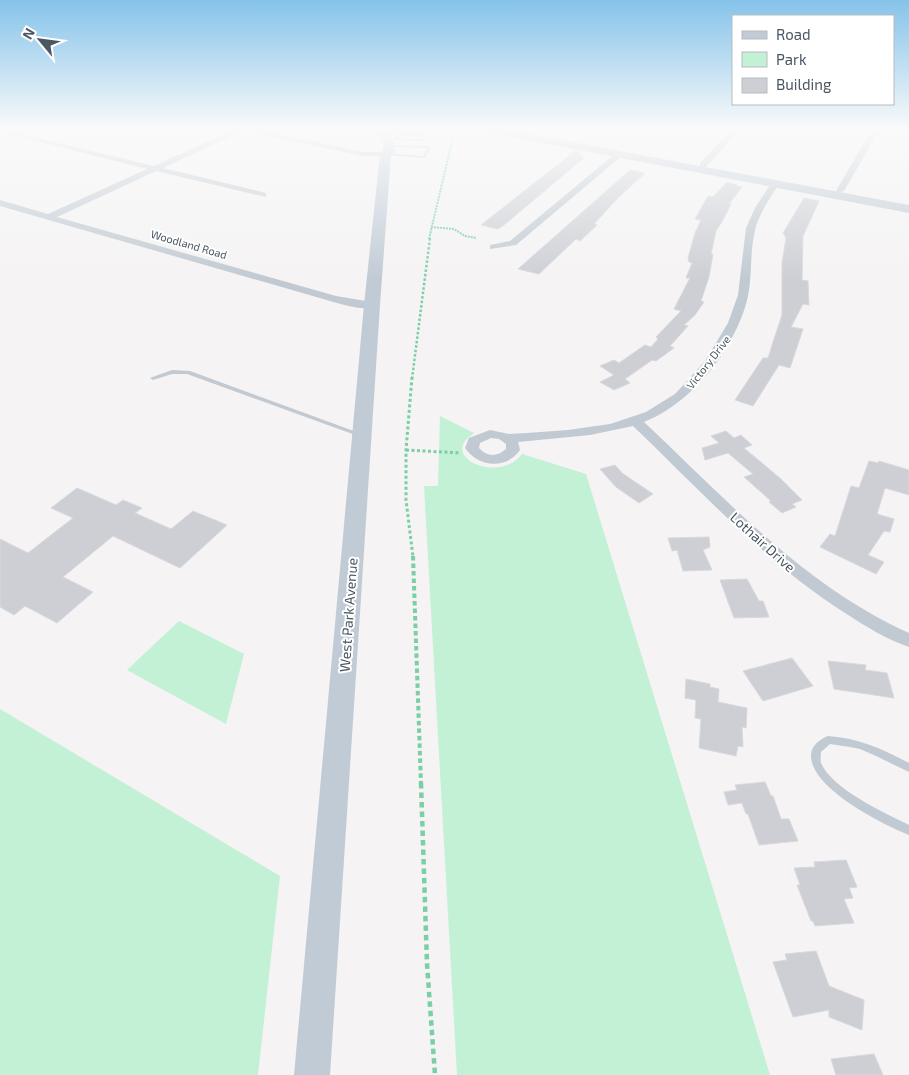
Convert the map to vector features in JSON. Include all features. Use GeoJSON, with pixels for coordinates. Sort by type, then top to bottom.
{"type":"FeatureCollection","features":[{"type":"Feature","properties":{"kind":"main road","name":"West Park Avenue"},"geometry":{"type":"LineString","coordinates":[[312,1075],[372,305],[384,179]]}},
{"type":"Feature","properties":{"kind":"main road"},"geometry":{"type":"LineString","coordinates":[[750,179],[909,209]]}},
{"type":"Feature","properties":{"kind":"main road"},"geometry":{"type":"LineString","coordinates":[[777,179],[909,204]]}},
{"type":"Feature","properties":{"kind":"street"},"geometry":{"type":"LineString","coordinates":[[49,217],[132,179]]}},
{"type":"Feature","properties":{"kind":"street"},"geometry":{"type":"LineString","coordinates":[[200,179],[263,195]]}},
{"type":"Feature","properties":{"kind":"street"},"geometry":{"type":"LineString","coordinates":[[493,247],[513,243],[589,179]]}},
{"type":"Feature","properties":{"kind":"street"},"geometry":{"type":"LineString","coordinates":[[840,191],[847,179]]}},
{"type":"Feature","properties":{"kind":"street","name":"Victory Drive"},"geometry":{"type":"LineString","coordinates":[[508,438],[578,433],[635,420],[666,406],[688,389],[726,340],[734,322],[744,292],[749,235],[753,223],[775,184]]}},
{"type":"Feature","properties":{"kind":"street","name":"Woodland Road"},"geometry":{"type":"LineString","coordinates":[[0,203],[334,299],[356,304],[372,305]]}},
{"type":"Feature","properties":{"kind":"street","name":"Lothair Drive"},"geometry":{"type":"LineString","coordinates":[[635,420],[780,559],[804,577],[871,620],[909,640]]}},
{"type":"Feature","properties":{"kind":"street"},"geometry":{"type":"LineString","coordinates":[[496,434],[508,438],[512,442],[513,450],[505,458],[499,460],[484,459],[474,452],[472,448],[474,440],[484,435],[496,434]]}},
{"type":"Feature","properties":{"kind":"lane"},"geometry":{"type":"LineString","coordinates":[[153,378],[172,372],[188,372],[362,436]]}},
{"type":"Feature","properties":{"kind":"lane"},"geometry":{"type":"LineString","coordinates":[[909,768],[864,746],[845,740],[828,740],[816,750],[816,764],[824,776],[847,795],[909,830]]}},
{"type":"Feature","properties":{"kind":"path"},"geometry":{"type":"LineString","coordinates":[[435,1075],[427,964],[412,556],[406,500],[406,450],[416,338],[431,227],[443,179]]}},
{"type":"Feature","properties":{"kind":"path"},"geometry":{"type":"LineString","coordinates":[[431,227],[454,229],[465,236],[476,238]]}},
{"type":"Feature","properties":{"kind":"path"},"geometry":{"type":"LineString","coordinates":[[406,450],[474,452]]}},
{"type":"Feature","properties":{"kind":"green space"},"geometry":{"type":"Polygon","coordinates":[[[440,416],[474,433],[465,441],[462,449],[465,456],[471,462],[481,466],[492,468],[503,466],[513,462],[522,454],[586,474],[770,1075],[457,1075],[424,486],[438,486],[440,416]]]}},
{"type":"Feature","properties":{"kind":"green space"},"geometry":{"type":"Polygon","coordinates":[[[179,621],[244,654],[226,724],[127,670],[179,621]]]}},
{"type":"Feature","properties":{"kind":"green space"},"geometry":{"type":"Polygon","coordinates":[[[0,709],[280,876],[258,1075],[0,1075],[0,709]]]}},
{"type":"Feature","properties":{"kind":"building"},"geometry":{"type":"Polygon","coordinates":[[[539,179],[559,179],[498,229],[481,225],[539,179]]]}},
{"type":"Feature","properties":{"kind":"building"},"geometry":{"type":"Polygon","coordinates":[[[620,179],[638,179],[594,224],[597,225],[580,241],[576,239],[539,274],[518,269],[620,179]]]}},
{"type":"Feature","properties":{"kind":"building"},"geometry":{"type":"Polygon","coordinates":[[[727,182],[742,187],[729,204],[731,204],[716,231],[709,277],[701,301],[704,302],[695,315],[684,325],[688,326],[670,346],[674,348],[656,361],[652,360],[625,379],[630,383],[614,390],[600,382],[614,375],[600,366],[614,360],[619,363],[645,345],[651,347],[658,339],[656,337],[681,311],[674,309],[690,278],[686,278],[692,263],[689,262],[688,258],[701,220],[695,219],[708,196],[713,197],[727,182]]]}},
{"type":"Feature","properties":{"kind":"building"},"geometry":{"type":"Polygon","coordinates":[[[804,198],[819,201],[803,236],[802,280],[808,281],[809,305],[803,304],[791,327],[803,329],[790,368],[779,365],[753,406],[735,400],[763,358],[768,358],[782,315],[782,263],[786,238],[783,233],[804,198]]]}},
{"type":"Feature","properties":{"kind":"building"},"geometry":{"type":"Polygon","coordinates":[[[726,431],[734,438],[741,435],[752,445],[744,448],[781,479],[802,500],[792,504],[796,507],[782,513],[744,477],[753,474],[728,453],[705,460],[702,448],[719,443],[711,436],[726,431]]]}},
{"type":"Feature","properties":{"kind":"building"},"geometry":{"type":"Polygon","coordinates":[[[869,461],[878,463],[879,461],[909,470],[909,495],[885,488],[877,514],[894,519],[890,532],[884,531],[868,555],[884,562],[876,574],[820,547],[830,534],[835,536],[851,486],[859,488],[869,461]]]}},
{"type":"Feature","properties":{"kind":"building"},"geometry":{"type":"Polygon","coordinates":[[[615,465],[622,473],[653,494],[639,503],[616,487],[600,469],[615,465]]]}},
{"type":"Feature","properties":{"kind":"building"},"geometry":{"type":"Polygon","coordinates":[[[77,488],[116,505],[123,500],[142,508],[135,513],[171,529],[193,511],[227,525],[180,568],[113,536],[63,577],[93,592],[57,623],[25,606],[14,615],[0,607],[0,539],[28,553],[73,518],[51,508],[77,488]]]}},
{"type":"Feature","properties":{"kind":"building"},"geometry":{"type":"Polygon","coordinates":[[[709,537],[710,547],[703,550],[712,570],[683,571],[677,550],[672,551],[668,538],[709,537]]]}},
{"type":"Feature","properties":{"kind":"building"},"geometry":{"type":"Polygon","coordinates":[[[747,579],[759,601],[763,601],[769,617],[734,618],[720,580],[747,579]]]}},
{"type":"Feature","properties":{"kind":"building"},"geometry":{"type":"Polygon","coordinates":[[[792,658],[813,686],[763,701],[743,671],[792,658]]]}},
{"type":"Feature","properties":{"kind":"building"},"geometry":{"type":"Polygon","coordinates":[[[828,661],[866,665],[865,670],[887,673],[894,698],[834,689],[828,661]]]}},
{"type":"Feature","properties":{"kind":"building"},"geometry":{"type":"Polygon","coordinates":[[[686,679],[710,684],[710,687],[719,689],[718,702],[747,708],[746,728],[742,727],[743,747],[738,746],[736,756],[699,748],[701,719],[695,718],[696,700],[685,698],[686,679]]]}},
{"type":"Feature","properties":{"kind":"building"},"geometry":{"type":"Polygon","coordinates":[[[765,782],[771,796],[773,796],[781,819],[789,819],[798,841],[759,845],[742,803],[728,805],[724,792],[737,790],[735,785],[765,782]]]}},
{"type":"Feature","properties":{"kind":"building"},"geometry":{"type":"Polygon","coordinates":[[[846,860],[857,887],[849,888],[853,898],[844,899],[854,923],[815,926],[813,921],[811,921],[797,885],[800,885],[794,868],[815,867],[814,862],[846,860]]]}},
{"type":"Feature","properties":{"kind":"building"},"geometry":{"type":"Polygon","coordinates":[[[816,951],[829,986],[864,1000],[862,1030],[829,1017],[829,1010],[793,1017],[773,962],[787,960],[785,954],[816,951]]]}},
{"type":"Feature","properties":{"kind":"building"},"geometry":{"type":"Polygon","coordinates":[[[874,1054],[883,1075],[836,1075],[831,1059],[874,1054]]]}}]}
